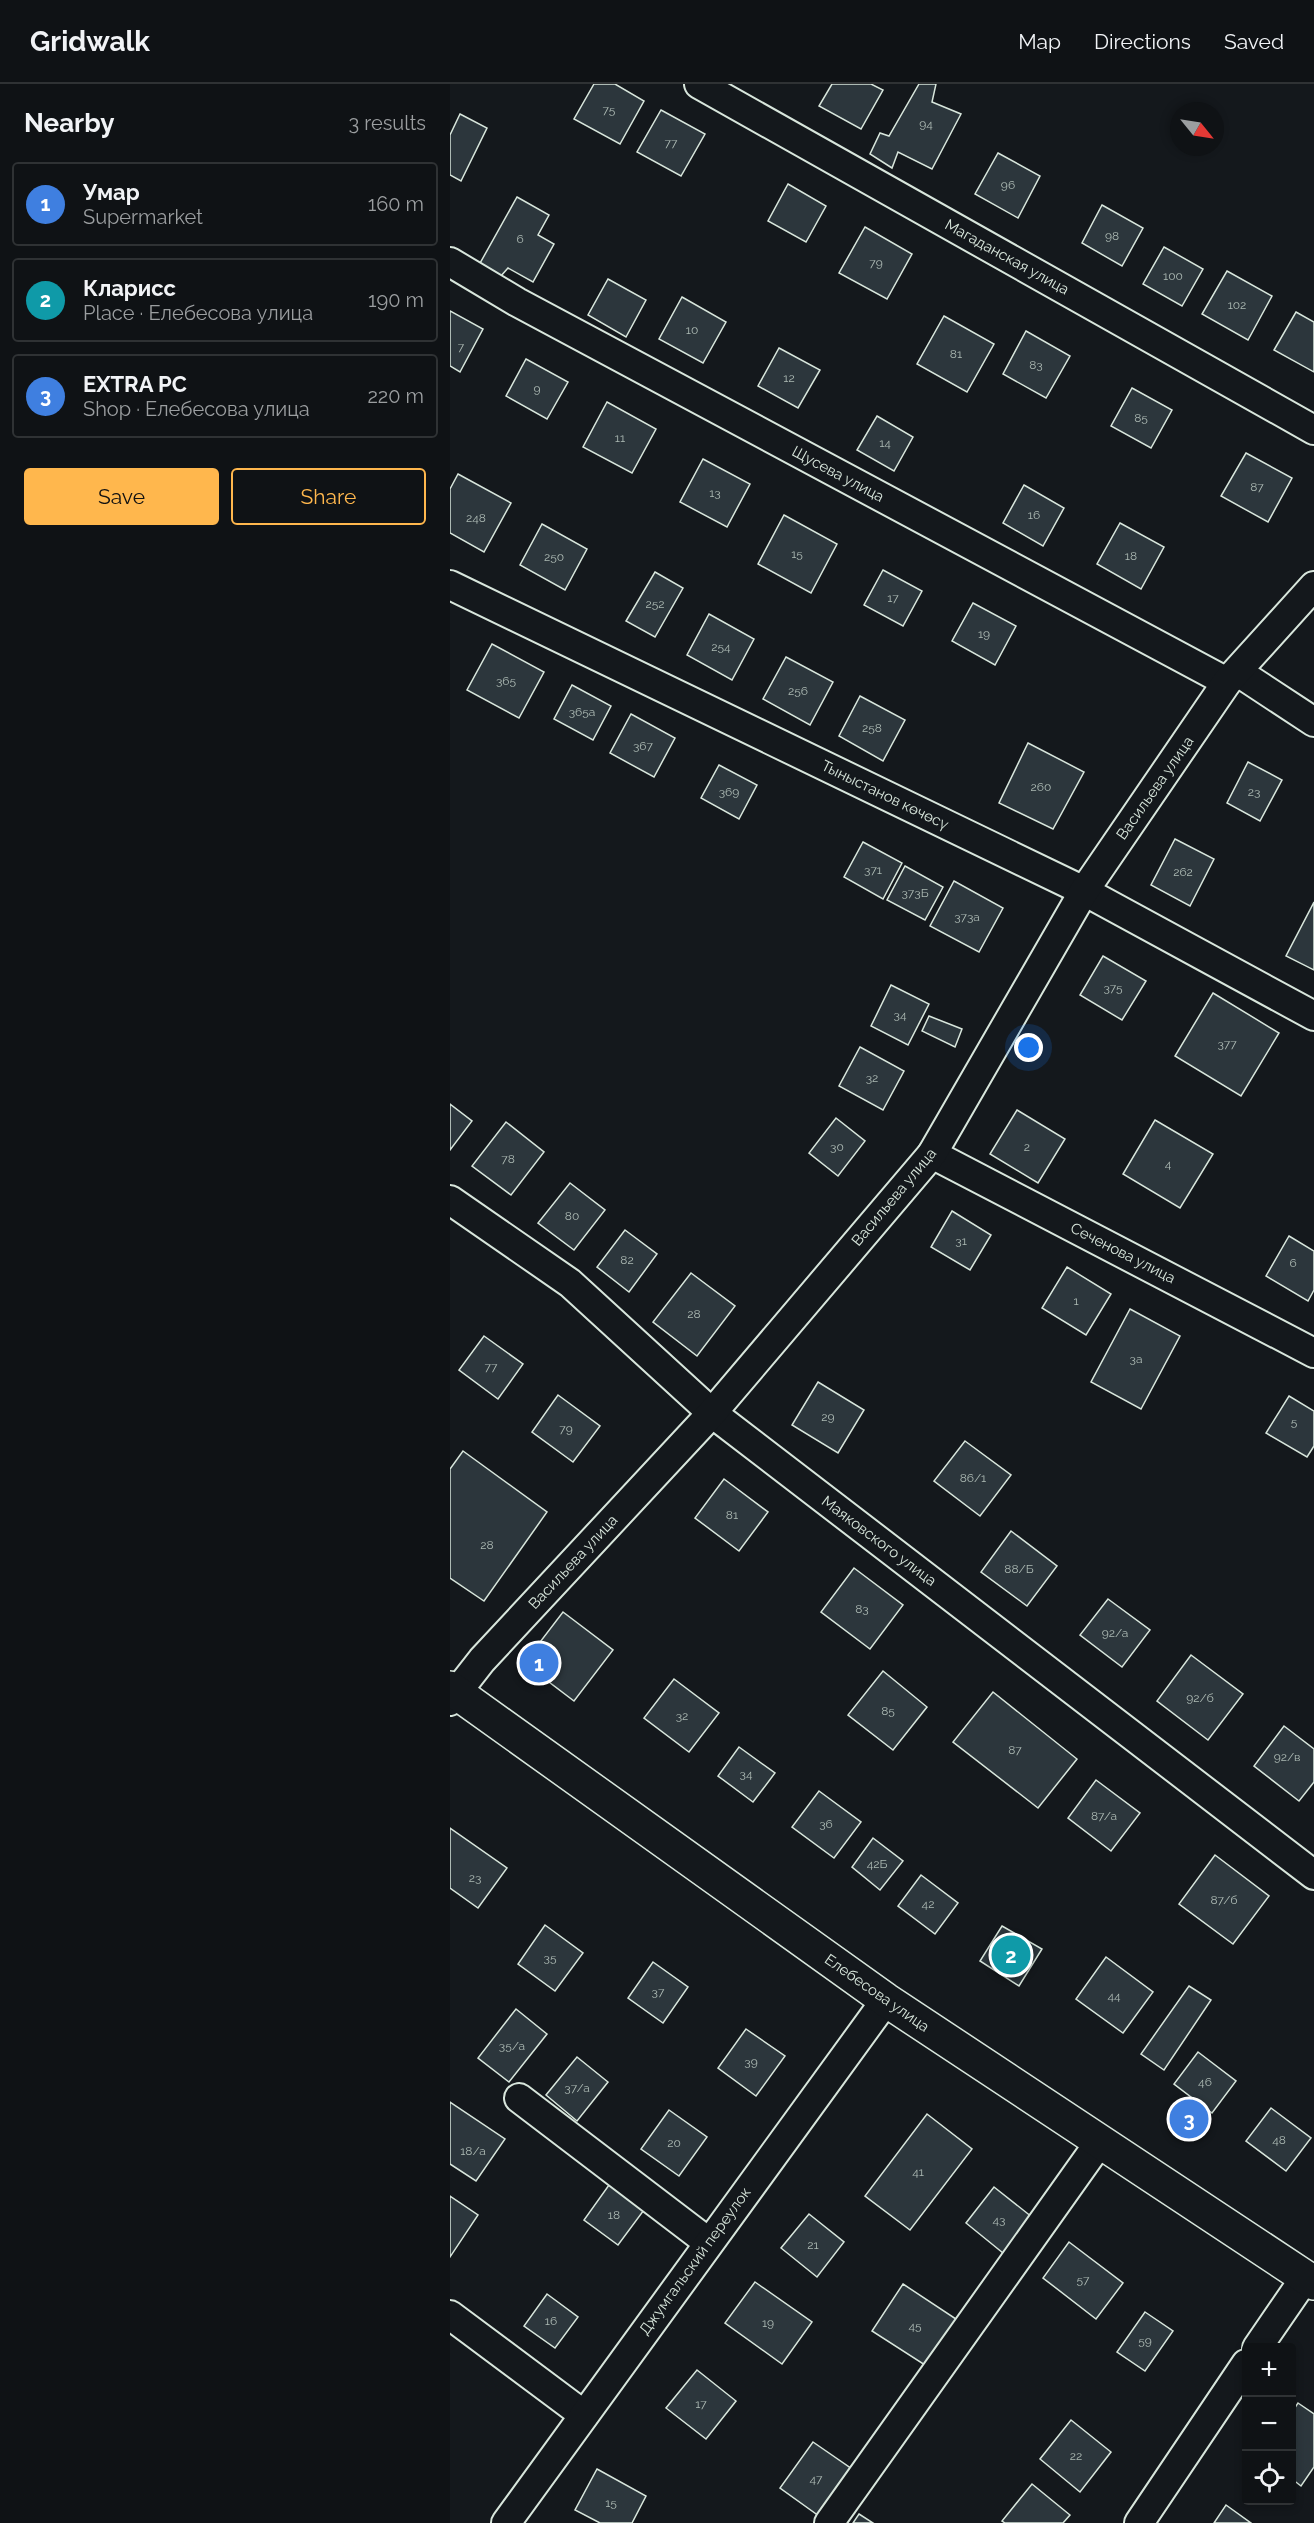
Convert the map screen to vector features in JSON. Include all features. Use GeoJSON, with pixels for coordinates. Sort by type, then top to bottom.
{"type":"FeatureCollection","features":[{"type":"Feature","properties":{"kind":"main road","name":"Елебесова улица"},"geometry":{"type":"LineString","coordinates":[[452,1694],[886,2000],[1310,2281]]}},
{"type":"Feature","properties":{"kind":"street","name":"Магаданская улица"},"geometry":{"type":"LineString","coordinates":[[699,84],[1314,430]]}},
{"type":"Feature","properties":{"kind":"street","name":"Щусева улица"},"geometry":{"type":"LineString","coordinates":[[450,262],[527,308],[1233,677],[1314,722]]}},
{"type":"Feature","properties":{"kind":"street","name":"Тыныстанов көчөсү"},"geometry":{"type":"LineString","coordinates":[[450,585],[1084,891],[1314,1016]]}},
{"type":"Feature","properties":{"kind":"street","name":"Васильева улица"},"geometry":{"type":"LineString","coordinates":[[452,1694],[712,1413],[932,1154],[1084,891],[1233,677],[1314,586]]}},
{"type":"Feature","properties":{"kind":"street","name":"Сеченова улица"},"geometry":{"type":"LineString","coordinates":[[932,1154],[1314,1353]]}},
{"type":"Feature","properties":{"kind":"street","name":"Маяковского улица"},"geometry":{"type":"LineString","coordinates":[[450,1200],[570,1283],[712,1413],[1314,1875]]}},
{"type":"Feature","properties":{"kind":"street","name":"Джумгальский переулок"},"geometry":{"type":"LineString","coordinates":[[506,2523],[886,2000]]}},
{"type":"Feature","properties":{"kind":"street"},"geometry":{"type":"LineString","coordinates":[[519,2097],[708,2242]]}},
{"type":"Feature","properties":{"kind":"street"},"geometry":{"type":"LineString","coordinates":[[829,2523],[1099,2143]]}},
{"type":"Feature","properties":{"kind":"street"},"geometry":{"type":"LineString","coordinates":[[1261,2343],[1310,2281]]}},
{"type":"Feature","properties":{"kind":"street"},"geometry":{"type":"LineString","coordinates":[[450,2315],[584,2415]]}},
{"type":"Feature","properties":{"kind":"street"},"geometry":{"type":"LineString","coordinates":[[1139,2523],[1242,2370]]}},
{"type":"Feature","properties":{"kind":"building"},"geometry":{"type":"Polygon","coordinates":[[[594,84],[615,84],[644,101],[620,144],[574,119],[594,84]]]}},
{"type":"Feature","properties":{"kind":"building"},"geometry":{"type":"Polygon","coordinates":[[[832,84],[871,84],[883,90],[861,129],[819,106],[832,84]]]}},
{"type":"Feature","properties":{"kind":"building"},"geometry":{"type":"Polygon","coordinates":[[[919,84],[936,84],[932,102],[961,114],[932,169],[898,152],[892,168],[870,154],[880,133],[889,136],[919,84]]]}},
{"type":"Feature","properties":{"kind":"building"},"geometry":{"type":"Polygon","coordinates":[[[661,110],[705,134],[681,176],[637,152],[661,110]]]}},
{"type":"Feature","properties":{"kind":"building"},"geometry":{"type":"Polygon","coordinates":[[[460,114],[487,128],[461,181],[450,175],[450,135],[460,114]]]}},
{"type":"Feature","properties":{"kind":"building"},"geometry":{"type":"Polygon","coordinates":[[[998,153],[1040,176],[1018,218],[975,194],[998,153]]]}},
{"type":"Feature","properties":{"kind":"building"},"geometry":{"type":"Polygon","coordinates":[[[788,184],[826,206],[806,242],[768,221],[788,184]]]}},
{"type":"Feature","properties":{"kind":"building"},"geometry":{"type":"Polygon","coordinates":[[[517,197],[549,215],[538,235],[554,244],[533,282],[508,268],[500,277],[479,265],[517,197]]]}},
{"type":"Feature","properties":{"kind":"building"},"geometry":{"type":"Polygon","coordinates":[[[1102,205],[1143,228],[1122,266],[1082,243],[1102,205]]]}},
{"type":"Feature","properties":{"kind":"building"},"geometry":{"type":"Polygon","coordinates":[[[865,227],[912,254],[887,299],[839,273],[865,227]]]}},
{"type":"Feature","properties":{"kind":"building"},"geometry":{"type":"Polygon","coordinates":[[[1164,247],[1203,269],[1182,306],[1143,284],[1164,247]]]}},
{"type":"Feature","properties":{"kind":"building"},"geometry":{"type":"Polygon","coordinates":[[[1227,271],[1272,296],[1248,340],[1202,314],[1227,271]]]}},
{"type":"Feature","properties":{"kind":"building"},"geometry":{"type":"Polygon","coordinates":[[[608,279],[646,300],[626,337],[588,315],[608,279]]]}},
{"type":"Feature","properties":{"kind":"building"},"geometry":{"type":"Polygon","coordinates":[[[682,297],[726,322],[703,363],[659,339],[682,297]]]}},
{"type":"Feature","properties":{"kind":"building"},"geometry":{"type":"Polygon","coordinates":[[[450,311],[483,329],[460,372],[450,366],[450,311]]]}},
{"type":"Feature","properties":{"kind":"building"},"geometry":{"type":"Polygon","coordinates":[[[1296,312],[1314,322],[1314,372],[1274,350],[1296,312]]]}},
{"type":"Feature","properties":{"kind":"building"},"geometry":{"type":"Polygon","coordinates":[[[944,316],[994,344],[967,392],[917,364],[944,316]]]}},
{"type":"Feature","properties":{"kind":"building"},"geometry":{"type":"Polygon","coordinates":[[[1026,331],[1070,356],[1046,398],[1003,374],[1026,331]]]}},
{"type":"Feature","properties":{"kind":"building"},"geometry":{"type":"Polygon","coordinates":[[[779,348],[820,370],[798,408],[758,386],[779,348]]]}},
{"type":"Feature","properties":{"kind":"building"},"geometry":{"type":"Polygon","coordinates":[[[526,359],[568,382],[547,419],[506,396],[526,359]]]}},
{"type":"Feature","properties":{"kind":"building"},"geometry":{"type":"Polygon","coordinates":[[[1132,388],[1172,410],[1151,448],[1111,426],[1132,388]]]}},
{"type":"Feature","properties":{"kind":"building"},"geometry":{"type":"Polygon","coordinates":[[[607,402],[656,429],[632,473],[583,447],[607,402]]]}},
{"type":"Feature","properties":{"kind":"building"},"geometry":{"type":"Polygon","coordinates":[[[877,416],[913,437],[894,471],[857,450],[877,416]]]}},
{"type":"Feature","properties":{"kind":"building"},"geometry":{"type":"Polygon","coordinates":[[[1246,453],[1292,478],[1268,522],[1221,496],[1246,453]]]}},
{"type":"Feature","properties":{"kind":"building"},"geometry":{"type":"Polygon","coordinates":[[[703,459],[750,484],[727,527],[680,502],[703,459]]]}},
{"type":"Feature","properties":{"kind":"building"},"geometry":{"type":"Polygon","coordinates":[[[458,474],[511,503],[484,552],[450,533],[450,489],[458,474]]]}},
{"type":"Feature","properties":{"kind":"building"},"geometry":{"type":"Polygon","coordinates":[[[1024,485],[1064,508],[1043,546],[1003,523],[1024,485]]]}},
{"type":"Feature","properties":{"kind":"building"},"geometry":{"type":"Polygon","coordinates":[[[784,515],[837,544],[811,593],[758,564],[784,515]]]}},
{"type":"Feature","properties":{"kind":"building"},"geometry":{"type":"Polygon","coordinates":[[[1120,523],[1164,547],[1141,589],[1097,564],[1120,523]]]}},
{"type":"Feature","properties":{"kind":"building"},"geometry":{"type":"Polygon","coordinates":[[[542,524],[587,549],[565,590],[520,565],[542,524]]]}},
{"type":"Feature","properties":{"kind":"building"},"geometry":{"type":"Polygon","coordinates":[[[883,570],[922,591],[903,626],[864,605],[883,570]]]}},
{"type":"Feature","properties":{"kind":"building"},"geometry":{"type":"Polygon","coordinates":[[[655,572],[683,588],[655,637],[626,621],[655,572]]]}},
{"type":"Feature","properties":{"kind":"building"},"geometry":{"type":"Polygon","coordinates":[[[973,603],[1016,626],[995,665],[952,641],[973,603]]]}},
{"type":"Feature","properties":{"kind":"building"},"geometry":{"type":"Polygon","coordinates":[[[709,614],[754,639],[732,680],[687,655],[709,614]]]}},
{"type":"Feature","properties":{"kind":"building"},"geometry":{"type":"Polygon","coordinates":[[[492,644],[544,672],[519,718],[467,690],[492,644]]]}},
{"type":"Feature","properties":{"kind":"building"},"geometry":{"type":"Polygon","coordinates":[[[786,657],[833,682],[810,725],[763,699],[786,657]]]}},
{"type":"Feature","properties":{"kind":"building"},"geometry":{"type":"Polygon","coordinates":[[[572,685],[611,706],[593,740],[554,719],[572,685]]]}},
{"type":"Feature","properties":{"kind":"building"},"geometry":{"type":"Polygon","coordinates":[[[860,696],[905,720],[883,761],[839,736],[860,696]]]}},
{"type":"Feature","properties":{"kind":"building"},"geometry":{"type":"Polygon","coordinates":[[[631,714],[675,738],[654,777],[610,753],[631,714]]]}},
{"type":"Feature","properties":{"kind":"building"},"geometry":{"type":"Polygon","coordinates":[[[1028,743],[1084,772],[1053,829],[999,803],[1028,743]]]}},
{"type":"Feature","properties":{"kind":"building"},"geometry":{"type":"Polygon","coordinates":[[[1248,762],[1282,780],[1260,821],[1227,803],[1248,762]]]}},
{"type":"Feature","properties":{"kind":"building"},"geometry":{"type":"Polygon","coordinates":[[[719,765],[757,785],[739,819],[701,798],[719,765]]]}},
{"type":"Feature","properties":{"kind":"building"},"geometry":{"type":"Polygon","coordinates":[[[1175,839],[1214,859],[1190,906],[1151,885],[1175,839]]]}},
{"type":"Feature","properties":{"kind":"building"},"geometry":{"type":"Polygon","coordinates":[[[863,842],[902,863],[883,899],[844,877],[863,842]]]}},
{"type":"Feature","properties":{"kind":"building"},"geometry":{"type":"Polygon","coordinates":[[[905,866],[943,887],[925,920],[887,900],[905,866]]]}},
{"type":"Feature","properties":{"kind":"building"},"geometry":{"type":"Polygon","coordinates":[[[954,881],[1003,908],[979,952],[930,926],[954,881]]]}},
{"type":"Feature","properties":{"kind":"building"},"geometry":{"type":"Polygon","coordinates":[[[1314,902],[1314,970],[1286,956],[1314,902]]]}},
{"type":"Feature","properties":{"kind":"building"},"geometry":{"type":"Polygon","coordinates":[[[1103,956],[1146,981],[1122,1020],[1080,995],[1103,956]]]}},
{"type":"Feature","properties":{"kind":"building"},"geometry":{"type":"Polygon","coordinates":[[[891,985],[929,1004],[908,1045],[871,1026],[891,985]]]}},
{"type":"Feature","properties":{"kind":"building"},"geometry":{"type":"Polygon","coordinates":[[[1213,993],[1279,1033],[1241,1096],[1175,1056],[1213,993]]]}},
{"type":"Feature","properties":{"kind":"building"},"geometry":{"type":"Polygon","coordinates":[[[929,1016],[962,1029],[955,1047],[922,1031],[929,1016]]]}},
{"type":"Feature","properties":{"kind":"building"},"geometry":{"type":"Polygon","coordinates":[[[860,1047],[904,1071],[883,1110],[839,1086],[860,1047]]]}},
{"type":"Feature","properties":{"kind":"building"},"geometry":{"type":"Polygon","coordinates":[[[450,1104],[472,1121],[450,1150],[450,1104]]]}},
{"type":"Feature","properties":{"kind":"building"},"geometry":{"type":"Polygon","coordinates":[[[1017,1110],[1065,1139],[1038,1183],[990,1154],[1017,1110]]]}},
{"type":"Feature","properties":{"kind":"building"},"geometry":{"type":"Polygon","coordinates":[[[836,1118],[865,1141],[838,1176],[809,1153],[836,1118]]]}},
{"type":"Feature","properties":{"kind":"building"},"geometry":{"type":"Polygon","coordinates":[[[1155,1120],[1213,1154],[1180,1208],[1123,1174],[1155,1120]]]}},
{"type":"Feature","properties":{"kind":"building"},"geometry":{"type":"Polygon","coordinates":[[[506,1122],[544,1152],[511,1195],[472,1166],[506,1122]]]}},
{"type":"Feature","properties":{"kind":"building"},"geometry":{"type":"Polygon","coordinates":[[[570,1183],[605,1210],[574,1250],[538,1223],[570,1183]]]}},
{"type":"Feature","properties":{"kind":"building"},"geometry":{"type":"Polygon","coordinates":[[[952,1211],[991,1235],[970,1270],[931,1247],[952,1211]]]}},
{"type":"Feature","properties":{"kind":"building"},"geometry":{"type":"Polygon","coordinates":[[[625,1230],[657,1254],[629,1292],[597,1267],[625,1230]]]}},
{"type":"Feature","properties":{"kind":"building"},"geometry":{"type":"Polygon","coordinates":[[[1289,1236],[1314,1251],[1314,1290],[1308,1301],[1266,1276],[1289,1236]]]}},
{"type":"Feature","properties":{"kind":"building"},"geometry":{"type":"Polygon","coordinates":[[[1067,1267],[1111,1294],[1086,1335],[1042,1308],[1067,1267]]]}},
{"type":"Feature","properties":{"kind":"building"},"geometry":{"type":"Polygon","coordinates":[[[691,1273],[735,1306],[697,1356],[653,1322],[691,1273]]]}},
{"type":"Feature","properties":{"kind":"building"},"geometry":{"type":"Polygon","coordinates":[[[1130,1309],[1180,1336],[1141,1409],[1091,1382],[1130,1309]]]}},
{"type":"Feature","properties":{"kind":"building"},"geometry":{"type":"Polygon","coordinates":[[[484,1336],[523,1364],[498,1399],[459,1370],[484,1336]]]}},
{"type":"Feature","properties":{"kind":"building"},"geometry":{"type":"Polygon","coordinates":[[[818,1382],[864,1410],[838,1453],[792,1425],[818,1382]]]}},
{"type":"Feature","properties":{"kind":"building"},"geometry":{"type":"Polygon","coordinates":[[[558,1395],[600,1426],[573,1462],[532,1432],[558,1395]]]}},
{"type":"Feature","properties":{"kind":"building"},"geometry":{"type":"Polygon","coordinates":[[[1289,1396],[1314,1411],[1314,1446],[1307,1457],[1266,1433],[1289,1396]]]}},
{"type":"Feature","properties":{"kind":"building"},"geometry":{"type":"Polygon","coordinates":[[[965,1441],[1011,1475],[980,1516],[934,1481],[965,1441]]]}},
{"type":"Feature","properties":{"kind":"building"},"geometry":{"type":"Polygon","coordinates":[[[463,1451],[547,1512],[484,1601],[450,1578],[450,1469],[463,1451]]]}},
{"type":"Feature","properties":{"kind":"building"},"geometry":{"type":"Polygon","coordinates":[[[724,1479],[768,1512],[739,1551],[695,1518],[724,1479]]]}},
{"type":"Feature","properties":{"kind":"building"},"geometry":{"type":"Polygon","coordinates":[[[1011,1531],[1057,1566],[1027,1606],[981,1572],[1011,1531]]]}},
{"type":"Feature","properties":{"kind":"building"},"geometry":{"type":"Polygon","coordinates":[[[854,1568],[903,1605],[870,1649],[821,1612],[854,1568]]]}},
{"type":"Feature","properties":{"kind":"building"},"geometry":{"type":"Polygon","coordinates":[[[1108,1599],[1150,1630],[1122,1667],[1080,1635],[1108,1599]]]}},
{"type":"Feature","properties":{"kind":"building"},"geometry":{"type":"Polygon","coordinates":[[[563,1612],[613,1650],[574,1701],[524,1663],[563,1612]]]}},
{"type":"Feature","properties":{"kind":"building"},"geometry":{"type":"Polygon","coordinates":[[[1191,1655],[1243,1694],[1208,1740],[1157,1701],[1191,1655]]]}},
{"type":"Feature","properties":{"kind":"building"},"geometry":{"type":"Polygon","coordinates":[[[883,1671],[927,1707],[893,1750],[848,1715],[883,1671]]]}},
{"type":"Feature","properties":{"kind":"building"},"geometry":{"type":"Polygon","coordinates":[[[674,1679],[719,1713],[689,1752],[644,1718],[674,1679]]]}},
{"type":"Feature","properties":{"kind":"building"},"geometry":{"type":"Polygon","coordinates":[[[993,1692],[1077,1759],[1038,1808],[953,1742],[993,1692]]]}},
{"type":"Feature","properties":{"kind":"building"},"geometry":{"type":"Polygon","coordinates":[[[1284,1726],[1314,1749],[1314,1782],[1299,1801],[1254,1766],[1284,1726]]]}},
{"type":"Feature","properties":{"kind":"building"},"geometry":{"type":"Polygon","coordinates":[[[739,1747],[775,1773],[753,1802],[718,1776],[739,1747]]]}},
{"type":"Feature","properties":{"kind":"building"},"geometry":{"type":"Polygon","coordinates":[[[1096,1780],[1140,1813],[1111,1851],[1068,1818],[1096,1780]]]}},
{"type":"Feature","properties":{"kind":"building"},"geometry":{"type":"Polygon","coordinates":[[[819,1791],[861,1822],[834,1858],[792,1827],[819,1791]]]}},
{"type":"Feature","properties":{"kind":"building"},"geometry":{"type":"Polygon","coordinates":[[[450,1828],[507,1868],[478,1908],[450,1888],[450,1828]]]}},
{"type":"Feature","properties":{"kind":"building"},"geometry":{"type":"Polygon","coordinates":[[[873,1838],[903,1861],[880,1890],[852,1867],[873,1838]]]}},
{"type":"Feature","properties":{"kind":"building"},"geometry":{"type":"Polygon","coordinates":[[[1215,1855],[1269,1896],[1233,1944],[1179,1904],[1215,1855]]]}},
{"type":"Feature","properties":{"kind":"building"},"geometry":{"type":"Polygon","coordinates":[[[921,1875],[958,1903],[935,1934],[898,1906],[921,1875]]]}},
{"type":"Feature","properties":{"kind":"building"},"geometry":{"type":"Polygon","coordinates":[[[545,1925],[583,1953],[555,1991],[518,1964],[545,1925]]]}},
{"type":"Feature","properties":{"kind":"building"},"geometry":{"type":"Polygon","coordinates":[[[1002,1926],[1042,1949],[1019,1986],[980,1961],[1002,1926]]]}},
{"type":"Feature","properties":{"kind":"building"},"geometry":{"type":"Polygon","coordinates":[[[1106,1957],[1153,1992],[1123,2033],[1076,1999],[1106,1957]]]}},
{"type":"Feature","properties":{"kind":"building"},"geometry":{"type":"Polygon","coordinates":[[[653,1962],[688,1987],[663,2023],[628,1998],[653,1962]]]}},
{"type":"Feature","properties":{"kind":"building"},"geometry":{"type":"Polygon","coordinates":[[[1189,1986],[1211,2000],[1164,2070],[1141,2054],[1189,1986]]]}},
{"type":"Feature","properties":{"kind":"building"},"geometry":{"type":"Polygon","coordinates":[[[516,2009],[547,2034],[509,2082],[478,2058],[516,2009]]]}},
{"type":"Feature","properties":{"kind":"building"},"geometry":{"type":"Polygon","coordinates":[[[746,2029],[785,2056],[756,2096],[718,2068],[746,2029]]]}},
{"type":"Feature","properties":{"kind":"building"},"geometry":{"type":"Polygon","coordinates":[[[1198,2052],[1236,2081],[1212,2113],[1174,2084],[1198,2052]]]}},
{"type":"Feature","properties":{"kind":"building"},"geometry":{"type":"Polygon","coordinates":[[[577,2057],[608,2082],[577,2121],[546,2095],[577,2057]]]}},
{"type":"Feature","properties":{"kind":"building"},"geometry":{"type":"Polygon","coordinates":[[[450,2102],[505,2139],[476,2181],[450,2164],[450,2102]]]}},
{"type":"Feature","properties":{"kind":"building"},"geometry":{"type":"Polygon","coordinates":[[[1271,2108],[1311,2138],[1286,2171],[1246,2141],[1271,2108]]]}},
{"type":"Feature","properties":{"kind":"building"},"geometry":{"type":"Polygon","coordinates":[[[669,2110],[707,2137],[679,2176],[641,2149],[669,2110]]]}},
{"type":"Feature","properties":{"kind":"building"},"geometry":{"type":"Polygon","coordinates":[[[927,2114],[972,2149],[910,2230],[865,2196],[927,2114]]]}},
{"type":"Feature","properties":{"kind":"building"},"geometry":{"type":"Polygon","coordinates":[[[609,2185],[644,2210],[618,2245],[584,2220],[609,2185]]]}},
{"type":"Feature","properties":{"kind":"building"},"geometry":{"type":"Polygon","coordinates":[[[994,2187],[1032,2217],[1003,2253],[966,2223],[994,2187]]]}},
{"type":"Feature","properties":{"kind":"building"},"geometry":{"type":"Polygon","coordinates":[[[450,2196],[478,2215],[450,2257],[450,2196]]]}},
{"type":"Feature","properties":{"kind":"building"},"geometry":{"type":"Polygon","coordinates":[[[809,2214],[844,2242],[817,2277],[781,2248],[809,2214]]]}},
{"type":"Feature","properties":{"kind":"building"},"geometry":{"type":"Polygon","coordinates":[[[1069,2242],[1123,2283],[1096,2319],[1043,2278],[1069,2242]]]}},
{"type":"Feature","properties":{"kind":"building"},"geometry":{"type":"Polygon","coordinates":[[[755,2282],[812,2322],[782,2364],[725,2323],[755,2282]]]}},
{"type":"Feature","properties":{"kind":"building"},"geometry":{"type":"Polygon","coordinates":[[[903,2284],[959,2321],[928,2367],[872,2331],[903,2284]]]}},
{"type":"Feature","properties":{"kind":"building"},"geometry":{"type":"Polygon","coordinates":[[[547,2294],[578,2317],[555,2348],[524,2326],[547,2294]]]}},
{"type":"Feature","properties":{"kind":"building"},"geometry":{"type":"Polygon","coordinates":[[[1145,2312],[1173,2331],[1145,2371],[1117,2352],[1145,2312]]]}},
{"type":"Feature","properties":{"kind":"building"},"geometry":{"type":"Polygon","coordinates":[[[697,2370],[736,2401],[706,2439],[666,2408],[697,2370]]]}},
{"type":"Feature","properties":{"kind":"building"},"geometry":{"type":"Polygon","coordinates":[[[1298,2403],[1314,2414],[1314,2467],[1301,2486],[1296,2482],[1296,2406],[1298,2403]]]}},
{"type":"Feature","properties":{"kind":"building"},"geometry":{"type":"Polygon","coordinates":[[[1071,2420],[1111,2452],[1080,2492],[1040,2459],[1071,2420]]]}},
{"type":"Feature","properties":{"kind":"building"},"geometry":{"type":"Polygon","coordinates":[[[813,2442],[852,2469],[819,2516],[780,2488],[813,2442]]]}},
{"type":"Feature","properties":{"kind":"building"},"geometry":{"type":"Polygon","coordinates":[[[597,2469],[646,2496],[632,2523],[600,2523],[575,2510],[597,2469]]]}},
{"type":"Feature","properties":{"kind":"building"},"geometry":{"type":"Polygon","coordinates":[[[1032,2484],[1070,2515],[1063,2523],[1005,2523],[1002,2521],[1032,2484]]]}},
{"type":"Feature","properties":{"kind":"building"},"geometry":{"type":"Polygon","coordinates":[[[1226,2505],[1251,2523],[1214,2523],[1226,2505]]]}},
{"type":"Feature","properties":{"kind":"building"},"geometry":{"type":"Polygon","coordinates":[[[859,2514],[873,2523],[853,2523],[859,2514]]]}},
{"type":"Feature","properties":{"kind":"place","name":"Умар"},"geometry":{"type":"Point","coordinates":[539,1663]}},
{"type":"Feature","properties":{"kind":"place","name":"Кларисс"},"geometry":{"type":"Point","coordinates":[1011,1955]}},
{"type":"Feature","properties":{"kind":"place","name":"EXTRA PC"},"geometry":{"type":"Point","coordinates":[1189,2119]}}]}
